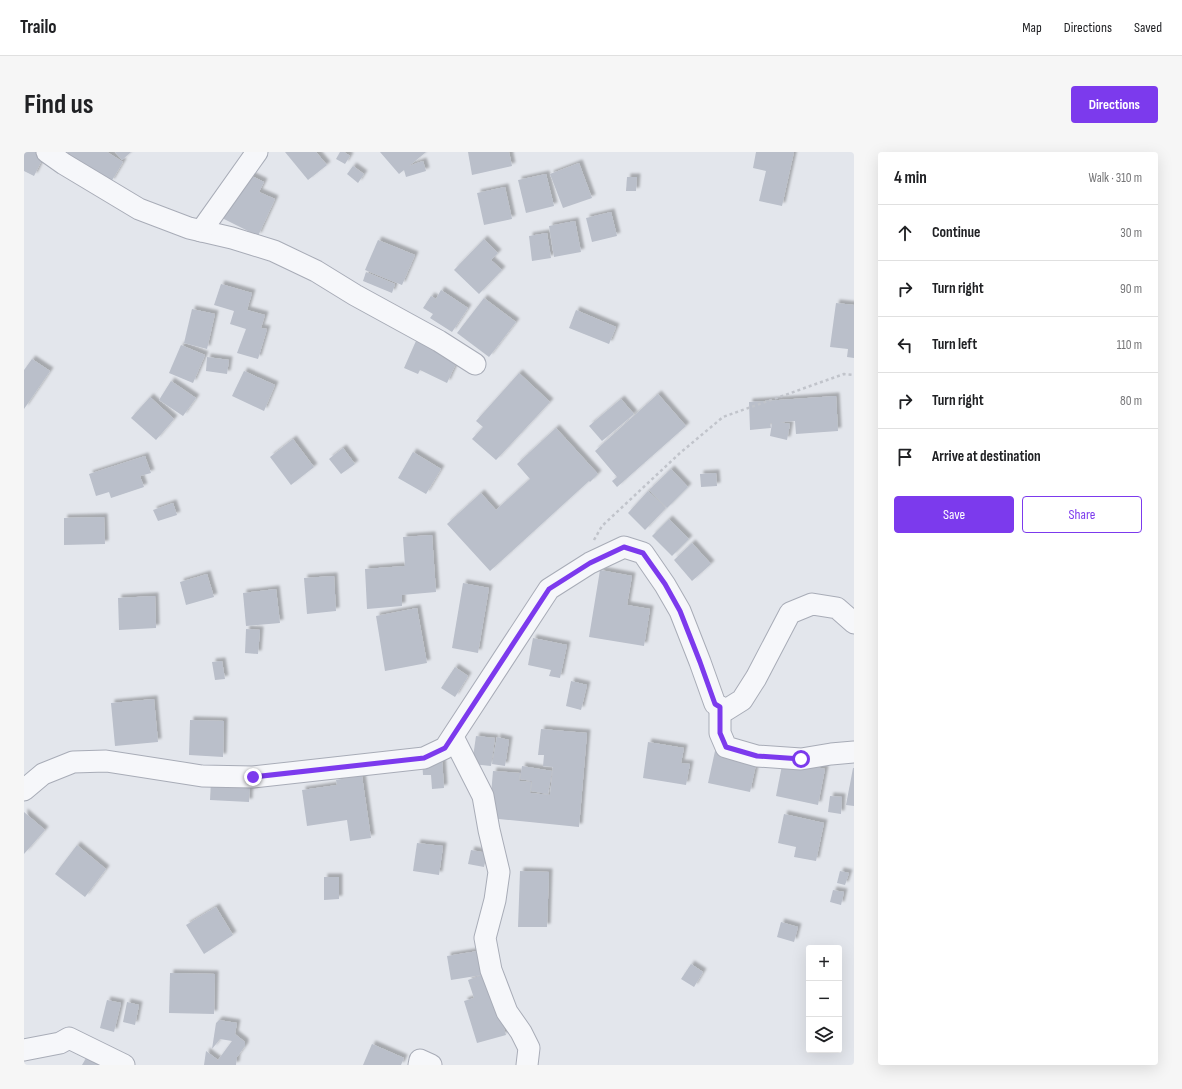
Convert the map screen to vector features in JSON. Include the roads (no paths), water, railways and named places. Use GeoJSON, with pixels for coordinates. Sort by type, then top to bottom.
{"type":"FeatureCollection","features":[{"type":"Feature","properties":{"kind":"street"},"geometry":{"type":"LineString","coordinates":[[47,152],[64,164],[139,209],[189,228],[232,238],[274,251],[316,271],[355,295],[439,341],[474,364]]}},
{"type":"Feature","properties":{"kind":"street"},"geometry":{"type":"LineString","coordinates":[[201,231],[257,152]]}},
{"type":"Feature","properties":{"kind":"street"},"geometry":{"type":"LineString","coordinates":[[24,790],[43,774],[73,762],[106,761],[202,776],[253,777],[424,758],[445,748],[549,589],[590,563],[624,547],[643,553],[665,584],[680,611],[715,704],[726,710],[742,700],[756,678],[790,613],[812,604],[837,608],[854,623]]}},
{"type":"Feature","properties":{"kind":"street"},"geometry":{"type":"LineString","coordinates":[[720,707],[720,733],[726,747],[757,756],[801,759],[854,752]]}},
{"type":"Feature","properties":{"kind":"street"},"geometry":{"type":"LineString","coordinates":[[453,737],[483,796],[488,830],[499,872],[495,900],[485,938],[491,970],[508,1012],[521,1032],[528,1048],[526,1065]]}},
{"type":"Feature","properties":{"kind":"street"},"geometry":{"type":"LineString","coordinates":[[24,1050],[60,1043],[70,1038],[124,1065]]}},
{"type":"Feature","properties":{"kind":"street"},"geometry":{"type":"LineString","coordinates":[[419,1065],[420,1060],[431,1065]]}}]}
